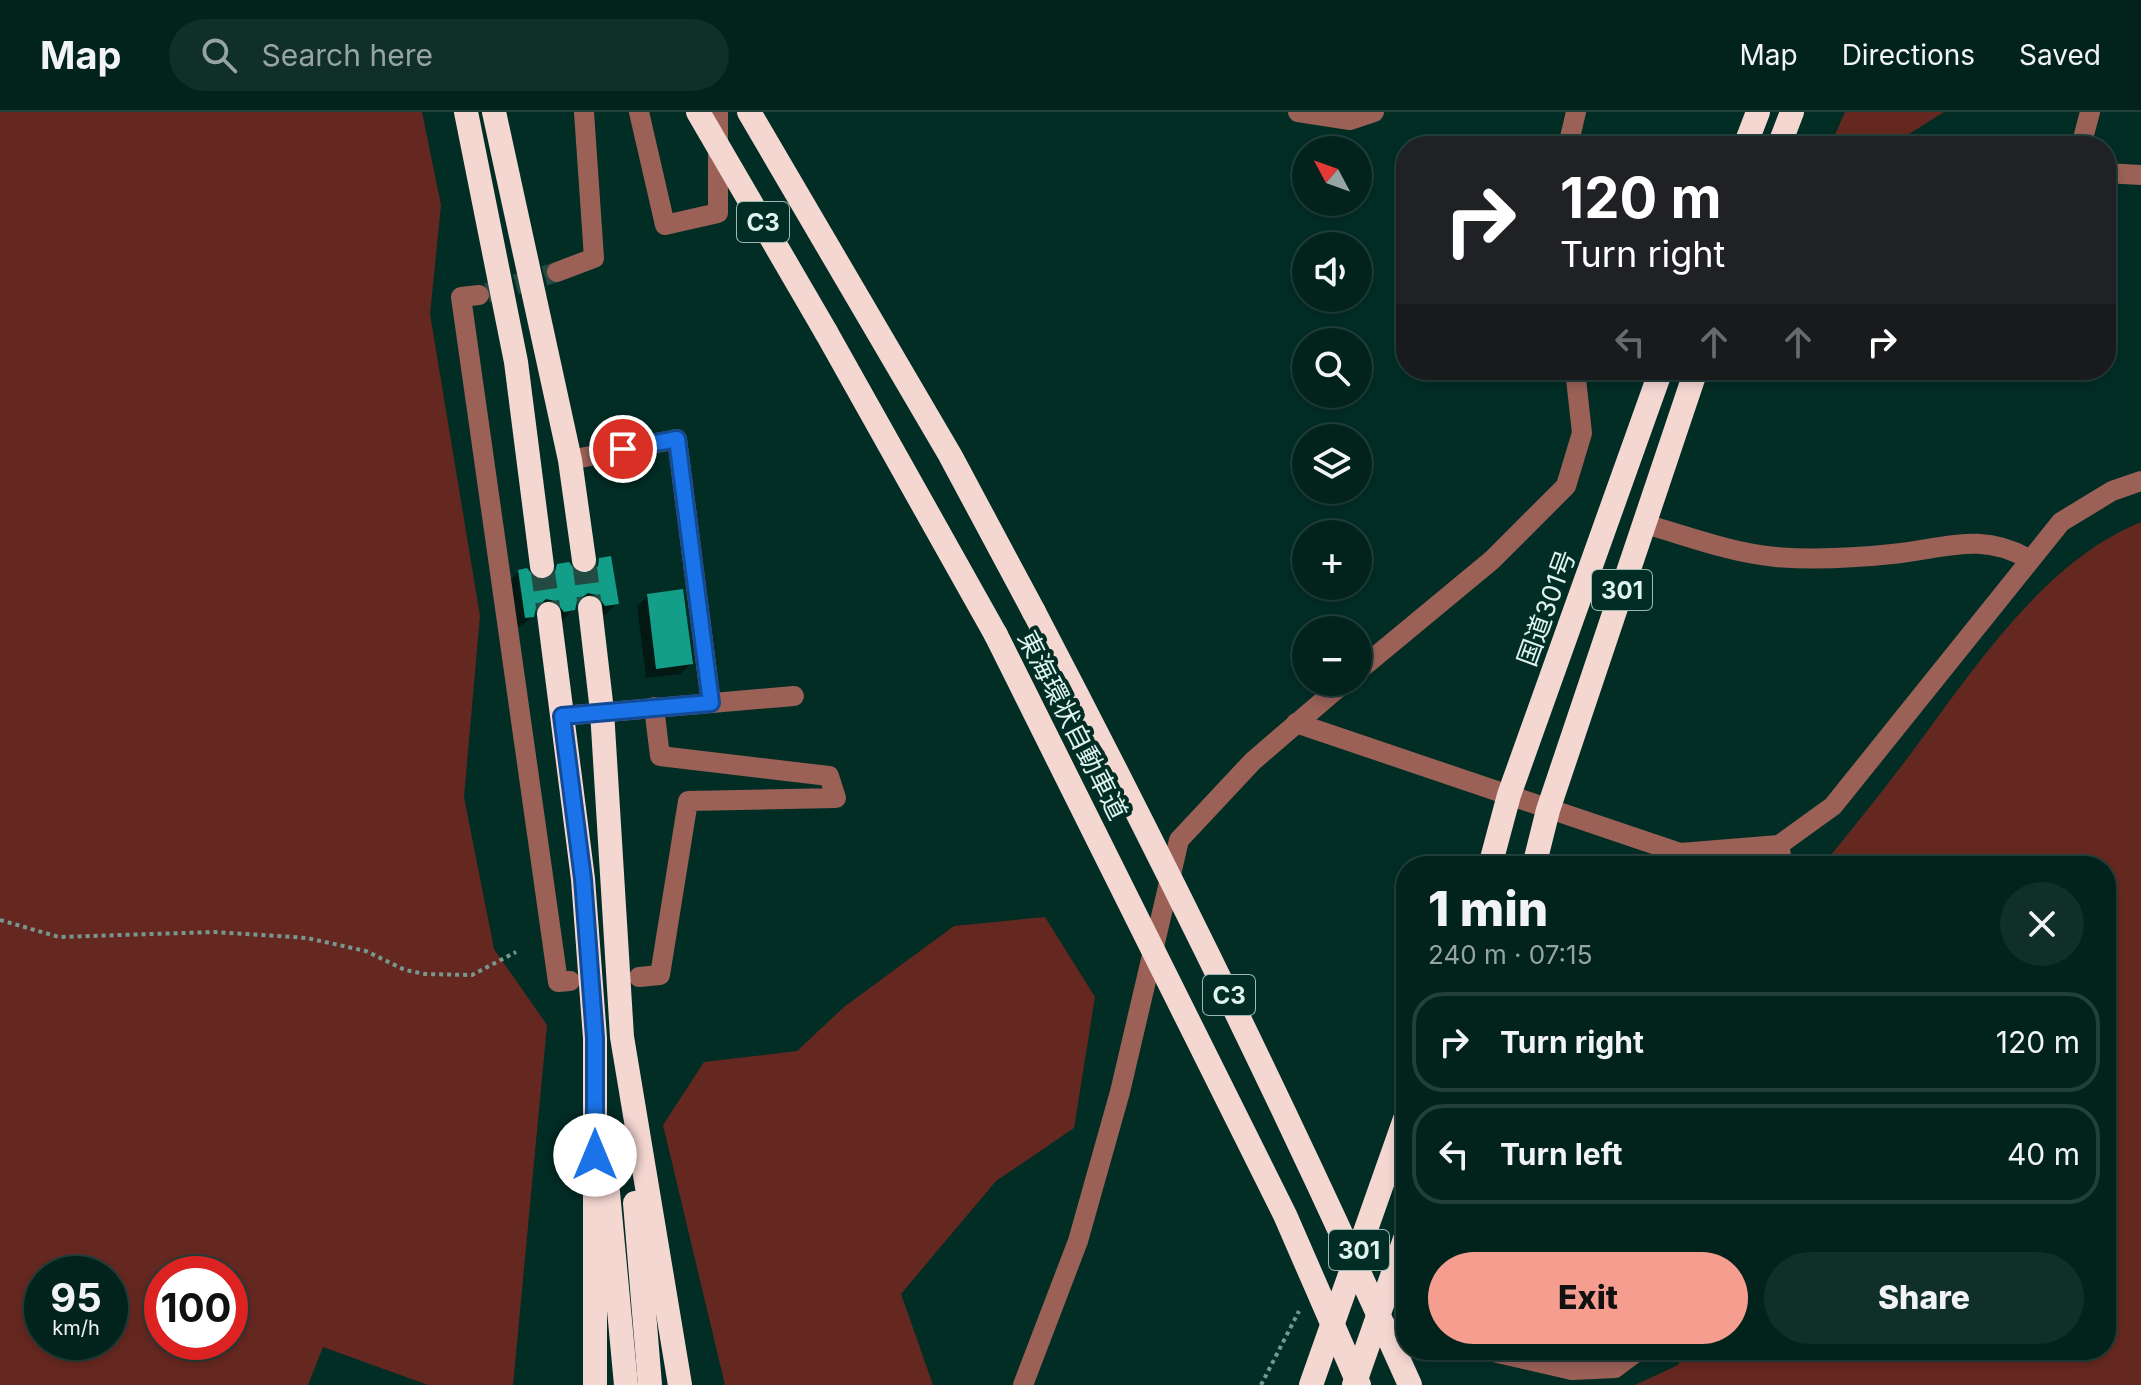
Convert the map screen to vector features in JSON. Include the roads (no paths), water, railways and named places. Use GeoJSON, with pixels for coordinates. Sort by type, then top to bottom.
{"type":"FeatureCollection","features":[{"type":"Feature","properties":{"kind":"highway"},"geometry":{"type":"LineString","coordinates":[[466,112],[516,362],[542,566]]}},
{"type":"Feature","properties":{"kind":"highway"},"geometry":{"type":"LineString","coordinates":[[494,112],[570,460],[584,560]]}},
{"type":"Feature","properties":{"kind":"highway","name":"東海環状自動車道"},"geometry":{"type":"LineString","coordinates":[[698,112],[996,635],[1257,1158],[1357,1385]]}},
{"type":"Feature","properties":{"kind":"highway","name":"東海環状自動車道"},"geometry":{"type":"LineString","coordinates":[[749,112],[851,282],[1034,612],[1222,979],[1396,1354]]}},
{"type":"Feature","properties":{"kind":"highway"},"geometry":{"type":"LineString","coordinates":[[1749,136],[1758,112]]}},
{"type":"Feature","properties":{"kind":"highway"},"geometry":{"type":"LineString","coordinates":[[1783,136],[1792,112]]}},
{"type":"Feature","properties":{"kind":"highway","name":"国道301号"},"geometry":{"type":"LineString","coordinates":[[1493,856],[1509,795],[1657,380]]}},
{"type":"Feature","properties":{"kind":"highway","name":"301"},"geometry":{"type":"LineString","coordinates":[[1536,856],[1548,810],[1693,380]]}},
{"type":"Feature","properties":{"kind":"highway"},"geometry":{"type":"LineString","coordinates":[[590,608],[602,711],[622,1037],[650,1385]]}},
{"type":"Feature","properties":{"kind":"highway"},"geometry":{"type":"LineString","coordinates":[[549,614],[583,879],[626,1385]]}},
{"type":"Feature","properties":{"kind":"highway"},"geometry":{"type":"LineString","coordinates":[[622,1037],[680,1385]]}},
{"type":"Feature","properties":{"kind":"highway"},"geometry":{"type":"LineString","coordinates":[[595,1038],[595,1385]]}},
{"type":"Feature","properties":{"kind":"highway","name":"301"},"geometry":{"type":"LineString","coordinates":[[1311,1385],[1396,1143]]}},
{"type":"Feature","properties":{"kind":"highway"},"geometry":{"type":"LineString","coordinates":[[1301,1385],[1375,1200]]}},
{"type":"Feature","properties":{"kind":"highway","name":"301"},"geometry":{"type":"LineString","coordinates":[[1357,1385],[1396,1265]]}},
{"type":"Feature","properties":{"kind":"highway","name":"東海環状自動車道"},"geometry":{"type":"LineString","coordinates":[[1399,1360],[1410,1385]]}},
{"type":"Feature","properties":{"kind":"street"},"geometry":{"type":"LineString","coordinates":[[557,272],[594,258],[584,112]]}},
{"type":"Feature","properties":{"kind":"street"},"geometry":{"type":"LineString","coordinates":[[639,112],[665,225],[718,213],[718,112]]}},
{"type":"Feature","properties":{"kind":"street"},"geometry":{"type":"LineString","coordinates":[[1298,112],[1350,120],[1374,112]]}},
{"type":"Feature","properties":{"kind":"street"},"geometry":{"type":"LineString","coordinates":[[1570,136],[1576,112]]}},
{"type":"Feature","properties":{"kind":"street"},"geometry":{"type":"LineString","coordinates":[[2084,136],[2090,112]]}},
{"type":"Feature","properties":{"kind":"street"},"geometry":{"type":"LineString","coordinates":[[2116,174],[2141,175]]}},
{"type":"Feature","properties":{"kind":"street"},"geometry":{"type":"LineString","coordinates":[[479,295],[461,297],[558,982],[570,981]]}},
{"type":"Feature","properties":{"kind":"street"},"geometry":{"type":"LineString","coordinates":[[1372,659],[1492,560],[1566,486],[1582,433],[1576,380]]}},
{"type":"Feature","properties":{"kind":"street"},"geometry":{"type":"LineString","coordinates":[[570,460],[677,439],[711,703]]}},
{"type":"Feature","properties":{"kind":"street"},"geometry":{"type":"LineString","coordinates":[[1296,723],[1680,853],[1779,845],[1833,806],[1906,720],[2061,522],[2112,491],[2141,481]]}},
{"type":"Feature","properties":{"kind":"street"},"geometry":{"type":"LineString","coordinates":[[1645,524],[1732,549],[1774,557],[1855,558],[1920,551],[1967,541],[2006,546],[2029,559]]}},
{"type":"Feature","properties":{"kind":"street"},"geometry":{"type":"LineString","coordinates":[[562,716],[794,696]]}},
{"type":"Feature","properties":{"kind":"street"},"geometry":{"type":"LineString","coordinates":[[1023,1385],[1078,1241],[1103,1152],[1179,840],[1253,761],[1328,696]]}},
{"type":"Feature","properties":{"kind":"street"},"geometry":{"type":"LineString","coordinates":[[639,977],[660,975],[688,801],[836,798],[829,776],[660,756],[654,707]]}},
{"type":"Feature","properties":{"kind":"street"},"geometry":{"type":"LineString","coordinates":[[1779,845],[1781,856]]}},
{"type":"Feature","properties":{"kind":"street"},"geometry":{"type":"LineString","coordinates":[[1376,1324],[1396,1329]]}},
{"type":"Feature","properties":{"kind":"street"},"geometry":{"type":"LineString","coordinates":[[1528,1360],[1572,1370],[1615,1368],[1626,1360]]}},
{"type":"Feature","properties":{"kind":"tunnel"},"geometry":{"type":"LineString","coordinates":[[487,293],[557,272]]}},
{"type":"Feature","properties":{"kind":"tunnel"},"geometry":{"type":"LineString","coordinates":[[584,560],[590,608]]}},
{"type":"Feature","properties":{"kind":"tunnel"},"geometry":{"type":"LineString","coordinates":[[542,566],[549,614]]}}]}
